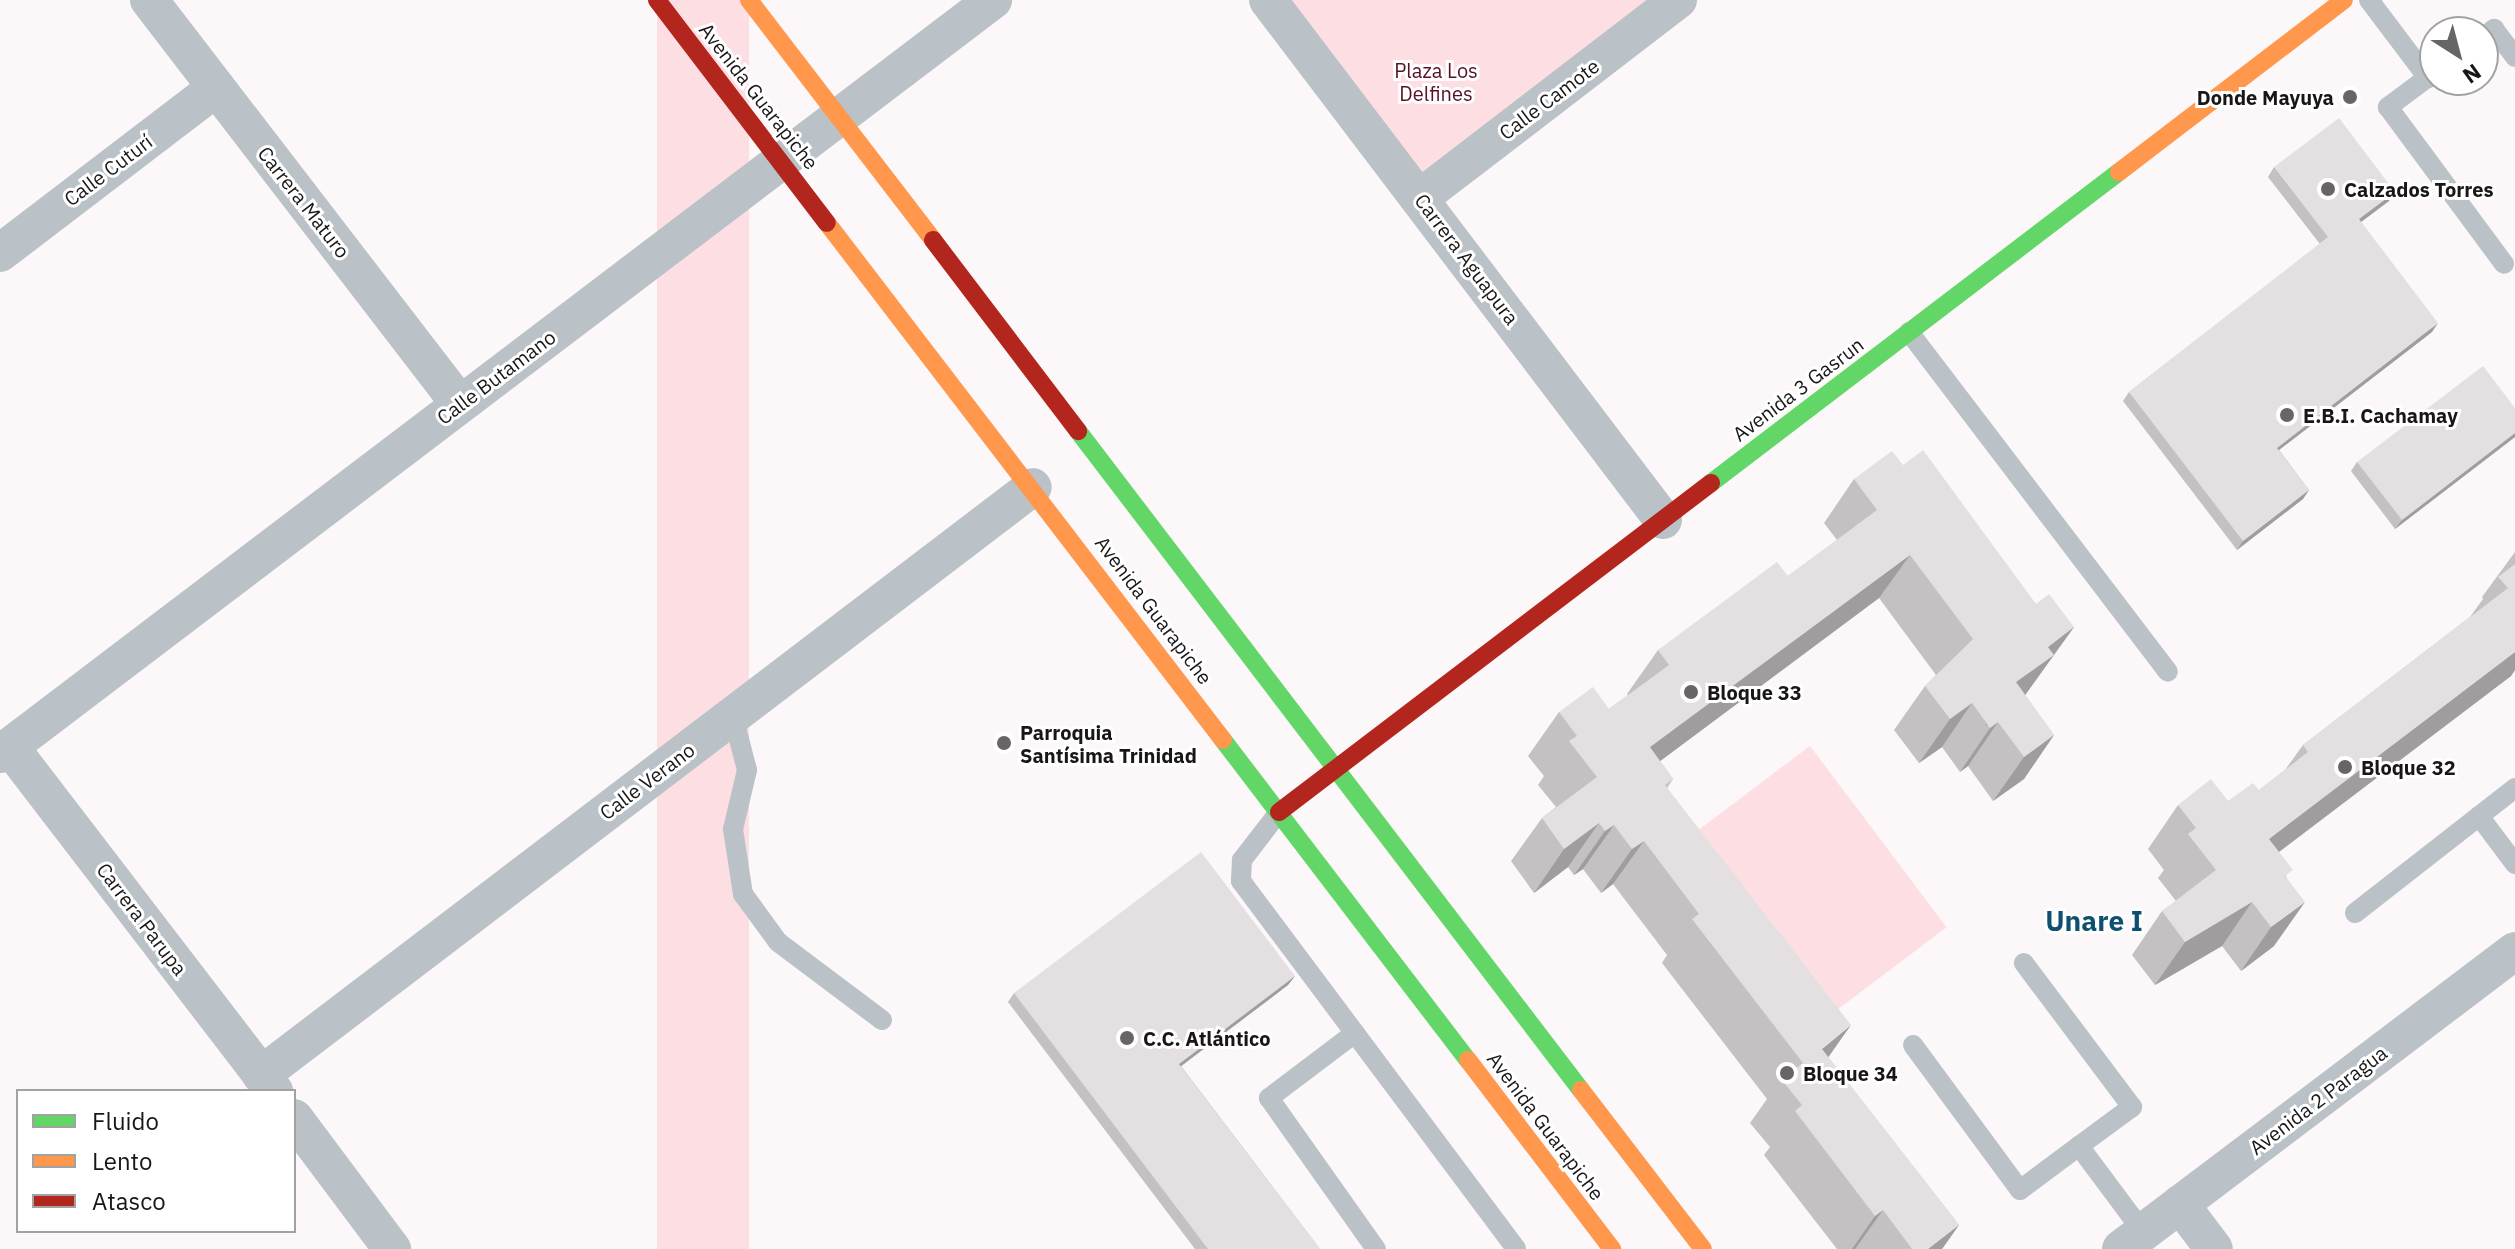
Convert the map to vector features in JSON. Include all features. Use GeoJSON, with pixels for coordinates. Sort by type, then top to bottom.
{"type":"FeatureCollection","features":[{"type":"Feature","properties":{"kind":"street","name":"Carrera Maturo"},"geometry":{"type":"LineString","coordinates":[[149,0],[459,403]]}},
{"type":"Feature","properties":{"kind":"street","name":"Avenida Guarapiche"},"geometry":{"type":"LineString","coordinates":[[657,0],[1033,487],[1612,1249]]}},
{"type":"Feature","properties":{"kind":"street"},"geometry":{"type":"LineString","coordinates":[[749,0],[1703,1249]]}},
{"type":"Feature","properties":{"kind":"street","name":"Calle Butamano"},"geometry":{"type":"LineString","coordinates":[[5,750],[993,0]]}},
{"type":"Feature","properties":{"kind":"street","name":"Carrera Aguapura"},"geometry":{"type":"LineString","coordinates":[[1268,0],[1421,197],[1663,520]]}},
{"type":"Feature","properties":{"kind":"street","name":"Calle Camote"},"geometry":{"type":"LineString","coordinates":[[1421,197],[1678,0]]}},
{"type":"Feature","properties":{"kind":"street","name":"Avenida 3 Gasrun"},"geometry":{"type":"LineString","coordinates":[[1279,812],[2344,0]]}},
{"type":"Feature","properties":{"kind":"street","name":"Calle Cuturí"},"geometry":{"type":"LineString","coordinates":[[0,253],[216,88]]}},
{"type":"Feature","properties":{"kind":"street","name":"Calle Verano"},"geometry":{"type":"LineString","coordinates":[[268,1083],[733,716],[1033,487]]}},
{"type":"Feature","properties":{"kind":"street","name":"Carrera Parupa"},"geometry":{"type":"LineString","coordinates":[[5,750],[268,1083]]}},
{"type":"Feature","properties":{"kind":"street","name":"Avenida 2 Paragua"},"geometry":{"type":"LineString","coordinates":[[2132,1241],[2515,951]]}},
{"type":"Feature","properties":{"kind":"street"},"geometry":{"type":"LineString","coordinates":[[296,1121],[392,1249]]}},
{"type":"Feature","properties":{"kind":"street"},"geometry":{"type":"LineString","coordinates":[[2180,1204],[2214,1249]]}},
{"type":"Feature","properties":{"kind":"lane"},"geometry":{"type":"LineString","coordinates":[[2369,0],[2419,60]]}},
{"type":"Feature","properties":{"kind":"lane"},"geometry":{"type":"LineString","coordinates":[[2499,36],[2515,57]]}},
{"type":"Feature","properties":{"kind":"lane"},"geometry":{"type":"LineString","coordinates":[[2419,84],[2388,107],[2504,264]]}},
{"type":"Feature","properties":{"kind":"lane"},"geometry":{"type":"LineString","coordinates":[[1909,332],[2168,672]]}},
{"type":"Feature","properties":{"kind":"lane"},"geometry":{"type":"LineString","coordinates":[[733,716],[747,770],[733,829],[743,894],[778,942],[882,1020]]}},
{"type":"Feature","properties":{"kind":"lane"},"geometry":{"type":"LineString","coordinates":[[2355,913],[2515,788]]}},
{"type":"Feature","properties":{"kind":"lane"},"geometry":{"type":"LineString","coordinates":[[1279,812],[1242,860],[1241,881],[1516,1249]]}},
{"type":"Feature","properties":{"kind":"lane"},"geometry":{"type":"LineString","coordinates":[[2479,816],[2515,864]]}},
{"type":"Feature","properties":{"kind":"lane"},"geometry":{"type":"LineString","coordinates":[[1913,1045],[2020,1190],[2132,1107],[2024,963]]}},
{"type":"Feature","properties":{"kind":"lane"},"geometry":{"type":"LineString","coordinates":[[1355,1033],[1269,1098],[1376,1249]]}},
{"type":"Feature","properties":{"kind":"lane"},"geometry":{"type":"LineString","coordinates":[[2079,1146],[2132,1241]]}},
{"type":"Feature","properties":{"kind":"green space"},"geometry":{"type":"Polygon","coordinates":[[[657,0],[749,0],[749,1249],[657,1249],[657,0]]]}},
{"type":"Feature","properties":{"kind":"green space","name":"Plaza Los Delfines"},"geometry":{"type":"Polygon","coordinates":[[[1268,0],[1678,0],[1421,197],[1268,0]]]}},
{"type":"Feature","properties":{"kind":"green space"},"geometry":{"type":"Polygon","coordinates":[[[1810,746],[1947,927],[1821,1022],[1685,840],[1810,746]]]}},
{"type":"Feature","properties":{"kind":"building"},"geometry":{"type":"Polygon","coordinates":[[[2339,118],[2395,192],[2359,219],[2438,323],[2277,448],[2309,490],[2243,541],[2129,392],[2328,237],[2274,167],[2339,118]]]}},
{"type":"Feature","properties":{"kind":"building"},"geometry":{"type":"Polygon","coordinates":[[[2483,366],[2515,408],[2515,433],[2402,520],[2357,462],[2483,366]]]}},
{"type":"Feature","properties":{"kind":"building"},"geometry":{"type":"Polygon","coordinates":[[[1923,450],[2036,604],[2049,594],[2074,627],[2048,647],[2054,655],[2016,682],[2054,735],[2024,757],[1998,722],[1990,728],[1972,703],[1950,719],[1925,686],[1973,639],[1910,555],[1650,747],[1673,779],[1665,785],[1851,1025],[1822,1049],[1959,1225],[1928,1249],[1912,1249],[1883,1210],[1875,1216],[1795,1111],[1802,1105],[1781,1079],[1803,1063],[1692,919],[1699,914],[1644,841],[1632,849],[1614,825],[1605,831],[1599,823],[1564,849],[1542,818],[1597,777],[1569,741],[1577,736],[1559,712],[1593,687],[1609,709],[1669,665],[1658,650],[1777,562],[1788,576],[1877,510],[1854,479],[1892,451],[1903,465],[1923,450]]]}},
{"type":"Feature","properties":{"kind":"building"},"geometry":{"type":"Polygon","coordinates":[[[2515,564],[2515,652],[2269,839],[2293,870],[2285,876],[2305,902],[2271,927],[2252,902],[2185,942],[2162,911],[2216,870],[2188,834],[2196,828],[2178,805],[2211,779],[2228,801],[2253,783],[2259,790],[2308,752],[2303,745],[2508,588],[2498,577],[2515,564]]]}},
{"type":"Feature","properties":{"kind":"building","name":"C.C. Atlántico"},"geometry":{"type":"Polygon","coordinates":[[[1201,852],[1295,976],[1179,1064],[1320,1249],[1208,1249],[1014,993],[1201,852]]]}},
{"type":"Feature","properties":{"kind":"traffic: fast"},"geometry":{"type":"LineString","coordinates":[[1711,483],[2119,172]]}},
{"type":"Feature","properties":{"kind":"traffic: fast"},"geometry":{"type":"LineString","coordinates":[[1078,431],[1581,1090]]}},
{"type":"Feature","properties":{"kind":"traffic: fast"},"geometry":{"type":"LineString","coordinates":[[1223,740],[1468,1060]]}},
{"type":"Feature","properties":{"kind":"traffic: slow"},"geometry":{"type":"LineString","coordinates":[[749,0],[933,240]]}},
{"type":"Feature","properties":{"kind":"traffic: slow"},"geometry":{"type":"LineString","coordinates":[[2119,172],[2344,0]]}},
{"type":"Feature","properties":{"kind":"traffic: slow"},"geometry":{"type":"LineString","coordinates":[[827,223],[1223,740]]}},
{"type":"Feature","properties":{"kind":"traffic: slow"},"geometry":{"type":"LineString","coordinates":[[1468,1060],[1612,1249]]}},
{"type":"Feature","properties":{"kind":"traffic: slow"},"geometry":{"type":"LineString","coordinates":[[1581,1090],[1703,1249]]}},
{"type":"Feature","properties":{"kind":"traffic: jam"},"geometry":{"type":"LineString","coordinates":[[657,0],[827,223]]}},
{"type":"Feature","properties":{"kind":"traffic: jam"},"geometry":{"type":"LineString","coordinates":[[933,240],[1078,431]]}},
{"type":"Feature","properties":{"kind":"traffic: jam"},"geometry":{"type":"LineString","coordinates":[[1279,812],[1711,483]]}},
{"type":"Feature","properties":{"kind":"place","name":"Donde Mayuya"},"geometry":{"type":"Point","coordinates":[2350,97]}},
{"type":"Feature","properties":{"kind":"place","name":"Calzados Torres"},"geometry":{"type":"Point","coordinates":[2328,189]}},
{"type":"Feature","properties":{"kind":"place","name":"E.B.I. Cachamay"},"geometry":{"type":"Point","coordinates":[2287,415]}},
{"type":"Feature","properties":{"kind":"place","name":"Bloque 33"},"geometry":{"type":"Point","coordinates":[1691,692]}},
{"type":"Feature","properties":{"kind":"place","name":"Parroquia Santísima Trinidad"},"geometry":{"type":"Point","coordinates":[1004,743]}},
{"type":"Feature","properties":{"kind":"place","name":"Bloque 32"},"geometry":{"type":"Point","coordinates":[2345,767]}},
{"type":"Feature","properties":{"kind":"place","name":"C.C. Atlántico"},"geometry":{"type":"Point","coordinates":[1127,1038]}},
{"type":"Feature","properties":{"kind":"place","name":"Bloque 34"},"geometry":{"type":"Point","coordinates":[1787,1073]}},
{"type":"Feature","properties":{"kind":"district","name":"Unare I"},"geometry":{"type":"Point","coordinates":[2094,921]}}]}
